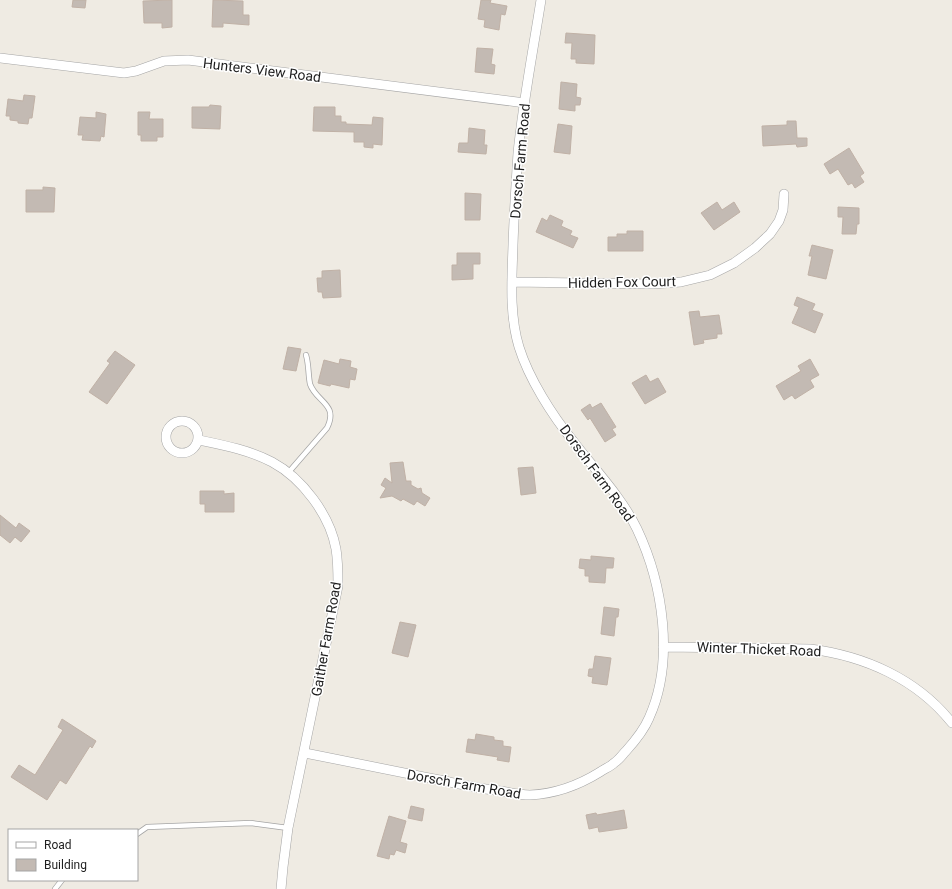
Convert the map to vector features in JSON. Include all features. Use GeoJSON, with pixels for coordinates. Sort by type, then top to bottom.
{"type":"FeatureCollection","features":[{"type":"Feature","properties":{"kind":"street","name":"Dorsch Farm Road"},"geometry":{"type":"LineString","coordinates":[[304,753],[480,788],[526,795],[546,794],[566,788],[591,777],[615,762],[636,740],[649,719],[656,700],[661,678],[664,647],[657,587],[648,557],[636,527],[619,499],[572,440],[551,410],[531,376],[519,348],[514,322],[512,282],[515,200],[519,150],[541,0]]}},
{"type":"Feature","properties":{"kind":"street","name":"Hunters View Road"},"geometry":{"type":"LineString","coordinates":[[0,58],[124,73],[136,71],[164,61],[188,60],[525,103]]}},
{"type":"Feature","properties":{"kind":"street","name":"Hidden Fox Court"},"geometry":{"type":"LineString","coordinates":[[512,282],[653,284],[681,282],[710,275],[734,263],[755,248],[770,234],[779,221],[784,210],[784,194]]}},
{"type":"Feature","properties":{"kind":"street","name":"Gaither Farm Road"},"geometry":{"type":"LineString","coordinates":[[199,440],[254,454],[273,462],[288,473],[305,488],[318,506],[329,527],[336,547],[338,586],[288,828],[282,889]]}},
{"type":"Feature","properties":{"kind":"street","name":"Winter Thicket Road"},"geometry":{"type":"LineString","coordinates":[[664,647],[810,649],[832,652],[851,657],[887,671],[907,682],[943,711],[952,723]]}},
{"type":"Feature","properties":{"kind":"lane"},"geometry":{"type":"LineString","coordinates":[[288,473],[328,428],[331,420],[331,413],[328,406],[312,388],[306,355]]}},
{"type":"Feature","properties":{"kind":"lane"},"geometry":{"type":"LineString","coordinates":[[138,833],[148,827],[223,823],[251,823],[288,828]]}},
{"type":"Feature","properties":{"kind":"building"},"geometry":{"type":"Polygon","coordinates":[[[73,0],[86,0],[85,8],[72,7],[73,0]]]}},
{"type":"Feature","properties":{"kind":"building"},"geometry":{"type":"Polygon","coordinates":[[[172,0],[172,27],[162,28],[162,23],[144,23],[143,1],[172,0]]]}},
{"type":"Feature","properties":{"kind":"building"},"geometry":{"type":"Polygon","coordinates":[[[213,0],[243,1],[243,15],[249,15],[249,25],[223,23],[223,27],[212,27],[213,0]]]}},
{"type":"Feature","properties":{"kind":"building"},"geometry":{"type":"Polygon","coordinates":[[[481,0],[491,0],[490,3],[507,6],[505,15],[501,14],[499,30],[484,27],[485,20],[478,19],[481,0]]]}},
{"type":"Feature","properties":{"kind":"building"},"geometry":{"type":"Polygon","coordinates":[[[566,33],[595,35],[594,64],[576,63],[576,59],[571,59],[572,43],[565,43],[566,33]]]}},
{"type":"Feature","properties":{"kind":"building"},"geometry":{"type":"Polygon","coordinates":[[[477,48],[493,49],[491,64],[495,65],[494,74],[475,72],[477,48]]]}},
{"type":"Feature","properties":{"kind":"building"},"geometry":{"type":"Polygon","coordinates":[[[561,82],[577,84],[576,97],[581,98],[580,105],[575,105],[575,111],[559,109],[561,82]]]}},
{"type":"Feature","properties":{"kind":"building"},"geometry":{"type":"Polygon","coordinates":[[[24,95],[35,96],[32,118],[29,118],[28,124],[18,123],[18,121],[10,120],[10,116],[6,116],[8,99],[23,101],[24,95]]]}},
{"type":"Feature","properties":{"kind":"building"},"geometry":{"type":"Polygon","coordinates":[[[210,105],[221,106],[220,129],[192,128],[192,107],[209,107],[210,105]]]}},
{"type":"Feature","properties":{"kind":"building"},"geometry":{"type":"Polygon","coordinates":[[[314,107],[335,107],[335,116],[341,116],[341,122],[346,122],[346,124],[372,125],[373,117],[383,118],[382,145],[373,144],[373,148],[364,147],[364,142],[354,142],[354,132],[313,131],[314,107]]]}},
{"type":"Feature","properties":{"kind":"building"},"geometry":{"type":"Polygon","coordinates":[[[96,112],[106,114],[104,137],[101,136],[100,141],[82,140],[83,135],[78,135],[80,117],[96,118],[96,112]]]}},
{"type":"Feature","properties":{"kind":"building"},"geometry":{"type":"Polygon","coordinates":[[[138,112],[150,112],[149,119],[163,119],[163,137],[157,137],[157,141],[141,141],[141,135],[138,135],[138,112]]]}},
{"type":"Feature","properties":{"kind":"building"},"geometry":{"type":"Polygon","coordinates":[[[787,121],[796,121],[797,138],[807,138],[807,146],[797,147],[796,144],[763,146],[762,126],[787,125],[787,121]]]}},
{"type":"Feature","properties":{"kind":"building"},"geometry":{"type":"Polygon","coordinates":[[[558,124],[572,126],[570,154],[554,152],[558,124]]]}},
{"type":"Feature","properties":{"kind":"building"},"geometry":{"type":"Polygon","coordinates":[[[469,128],[485,130],[484,145],[487,145],[486,154],[458,152],[459,143],[468,143],[469,128]]]}},
{"type":"Feature","properties":{"kind":"building"},"geometry":{"type":"Polygon","coordinates":[[[849,148],[864,173],[860,176],[864,182],[855,188],[852,183],[848,185],[838,169],[830,174],[824,164],[849,148]]]}},
{"type":"Feature","properties":{"kind":"building"},"geometry":{"type":"Polygon","coordinates":[[[43,187],[55,188],[54,212],[26,212],[26,190],[43,190],[43,187]]]}},
{"type":"Feature","properties":{"kind":"building"},"geometry":{"type":"Polygon","coordinates":[[[465,193],[481,194],[480,220],[465,220],[465,193]]]}},
{"type":"Feature","properties":{"kind":"building"},"geometry":{"type":"Polygon","coordinates":[[[717,202],[722,210],[734,202],[740,212],[714,230],[701,213],[717,202]]]}},
{"type":"Feature","properties":{"kind":"building"},"geometry":{"type":"Polygon","coordinates":[[[838,207],[859,208],[859,224],[857,224],[856,234],[842,234],[843,217],[838,217],[838,207]]]}},
{"type":"Feature","properties":{"kind":"building"},"geometry":{"type":"Polygon","coordinates":[[[550,215],[563,221],[561,226],[572,231],[570,235],[578,238],[573,248],[536,232],[542,218],[547,221],[550,215]]]}},
{"type":"Feature","properties":{"kind":"building"},"geometry":{"type":"Polygon","coordinates":[[[627,231],[643,231],[643,251],[608,251],[608,237],[617,237],[617,234],[627,234],[627,231]]]}},
{"type":"Feature","properties":{"kind":"building"},"geometry":{"type":"Polygon","coordinates":[[[812,245],[833,250],[826,279],[808,275],[812,256],[809,256],[812,245]]]}},
{"type":"Feature","properties":{"kind":"building"},"geometry":{"type":"Polygon","coordinates":[[[457,253],[480,253],[480,264],[473,264],[473,279],[452,280],[452,265],[457,265],[457,253]]]}},
{"type":"Feature","properties":{"kind":"building"},"geometry":{"type":"Polygon","coordinates":[[[340,270],[341,297],[323,298],[322,292],[318,292],[317,278],[322,278],[322,271],[340,270]]]}},
{"type":"Feature","properties":{"kind":"building"},"geometry":{"type":"Polygon","coordinates":[[[797,297],[815,304],[812,310],[823,314],[815,333],[792,323],[799,307],[794,305],[797,297]]]}},
{"type":"Feature","properties":{"kind":"building"},"geometry":{"type":"Polygon","coordinates":[[[699,311],[700,317],[719,315],[722,334],[717,334],[717,338],[703,340],[704,343],[694,345],[689,312],[699,311]]]}},
{"type":"Feature","properties":{"kind":"building"},"geometry":{"type":"Polygon","coordinates":[[[288,347],[301,349],[296,371],[283,369],[288,347]]]}},
{"type":"Feature","properties":{"kind":"building"},"geometry":{"type":"Polygon","coordinates":[[[115,351],[135,365],[107,404],[89,392],[110,363],[107,361],[115,351]]]}},
{"type":"Feature","properties":{"kind":"building"},"geometry":{"type":"Polygon","coordinates":[[[340,359],[351,361],[350,367],[357,369],[355,380],[350,379],[349,388],[318,383],[324,360],[339,364],[340,359]]]}},
{"type":"Feature","properties":{"kind":"building"},"geometry":{"type":"Polygon","coordinates":[[[810,359],[819,375],[810,380],[814,387],[795,399],[792,395],[784,400],[776,386],[801,371],[798,366],[810,359]]]}},
{"type":"Feature","properties":{"kind":"building"},"geometry":{"type":"Polygon","coordinates":[[[646,375],[650,382],[658,378],[666,392],[645,404],[632,383],[646,375]]]}},
{"type":"Feature","properties":{"kind":"building"},"geometry":{"type":"Polygon","coordinates":[[[601,403],[616,427],[612,429],[616,435],[605,442],[590,418],[588,420],[581,410],[590,404],[592,408],[601,403]]]}},
{"type":"Feature","properties":{"kind":"building"},"geometry":{"type":"Polygon","coordinates":[[[403,462],[406,481],[411,481],[411,485],[418,489],[421,488],[422,493],[430,498],[425,506],[417,501],[414,505],[403,499],[401,501],[392,496],[380,498],[386,488],[381,485],[385,478],[392,483],[390,463],[403,462]]]}},
{"type":"Feature","properties":{"kind":"building"},"geometry":{"type":"Polygon","coordinates":[[[533,467],[536,493],[521,495],[518,468],[533,467]]]}},
{"type":"Feature","properties":{"kind":"building"},"geometry":{"type":"Polygon","coordinates":[[[200,491],[224,491],[224,494],[234,493],[234,512],[205,512],[205,504],[200,504],[200,491]]]}},
{"type":"Feature","properties":{"kind":"building"},"geometry":{"type":"Polygon","coordinates":[[[0,515],[16,528],[19,523],[30,531],[21,542],[15,537],[10,543],[0,535],[0,515]]]}},
{"type":"Feature","properties":{"kind":"building"},"geometry":{"type":"Polygon","coordinates":[[[591,556],[614,558],[613,568],[606,568],[605,583],[589,582],[589,576],[585,576],[585,569],[579,568],[580,559],[591,560],[591,556]]]}},
{"type":"Feature","properties":{"kind":"building"},"geometry":{"type":"Polygon","coordinates":[[[604,607],[619,609],[618,617],[616,617],[614,636],[601,634],[604,607]]]}},
{"type":"Feature","properties":{"kind":"building"},"geometry":{"type":"Polygon","coordinates":[[[400,622],[416,625],[408,657],[392,653],[400,622]]]}},
{"type":"Feature","properties":{"kind":"building"},"geometry":{"type":"Polygon","coordinates":[[[595,656],[611,658],[607,685],[592,683],[593,677],[588,676],[589,669],[593,669],[595,656]]]}},
{"type":"Feature","properties":{"kind":"building"},"geometry":{"type":"Polygon","coordinates":[[[62,719],[96,741],[92,748],[90,746],[66,784],[60,780],[47,800],[11,777],[19,765],[35,775],[63,730],[58,727],[62,719]]]}},
{"type":"Feature","properties":{"kind":"building"},"geometry":{"type":"Polygon","coordinates":[[[476,734],[494,737],[494,740],[503,741],[503,746],[511,747],[509,762],[497,760],[498,757],[466,752],[468,739],[475,740],[476,734]]]}},
{"type":"Feature","properties":{"kind":"building"},"geometry":{"type":"Polygon","coordinates":[[[411,806],[424,809],[422,821],[408,818],[411,806]]]}},
{"type":"Feature","properties":{"kind":"building"},"geometry":{"type":"Polygon","coordinates":[[[624,810],[627,828],[599,832],[598,827],[589,829],[586,815],[596,813],[597,815],[624,810]]]}},
{"type":"Feature","properties":{"kind":"building"},"geometry":{"type":"Polygon","coordinates":[[[389,816],[406,821],[400,842],[407,844],[405,853],[396,850],[394,855],[390,854],[389,859],[377,856],[389,816]]]}}]}
